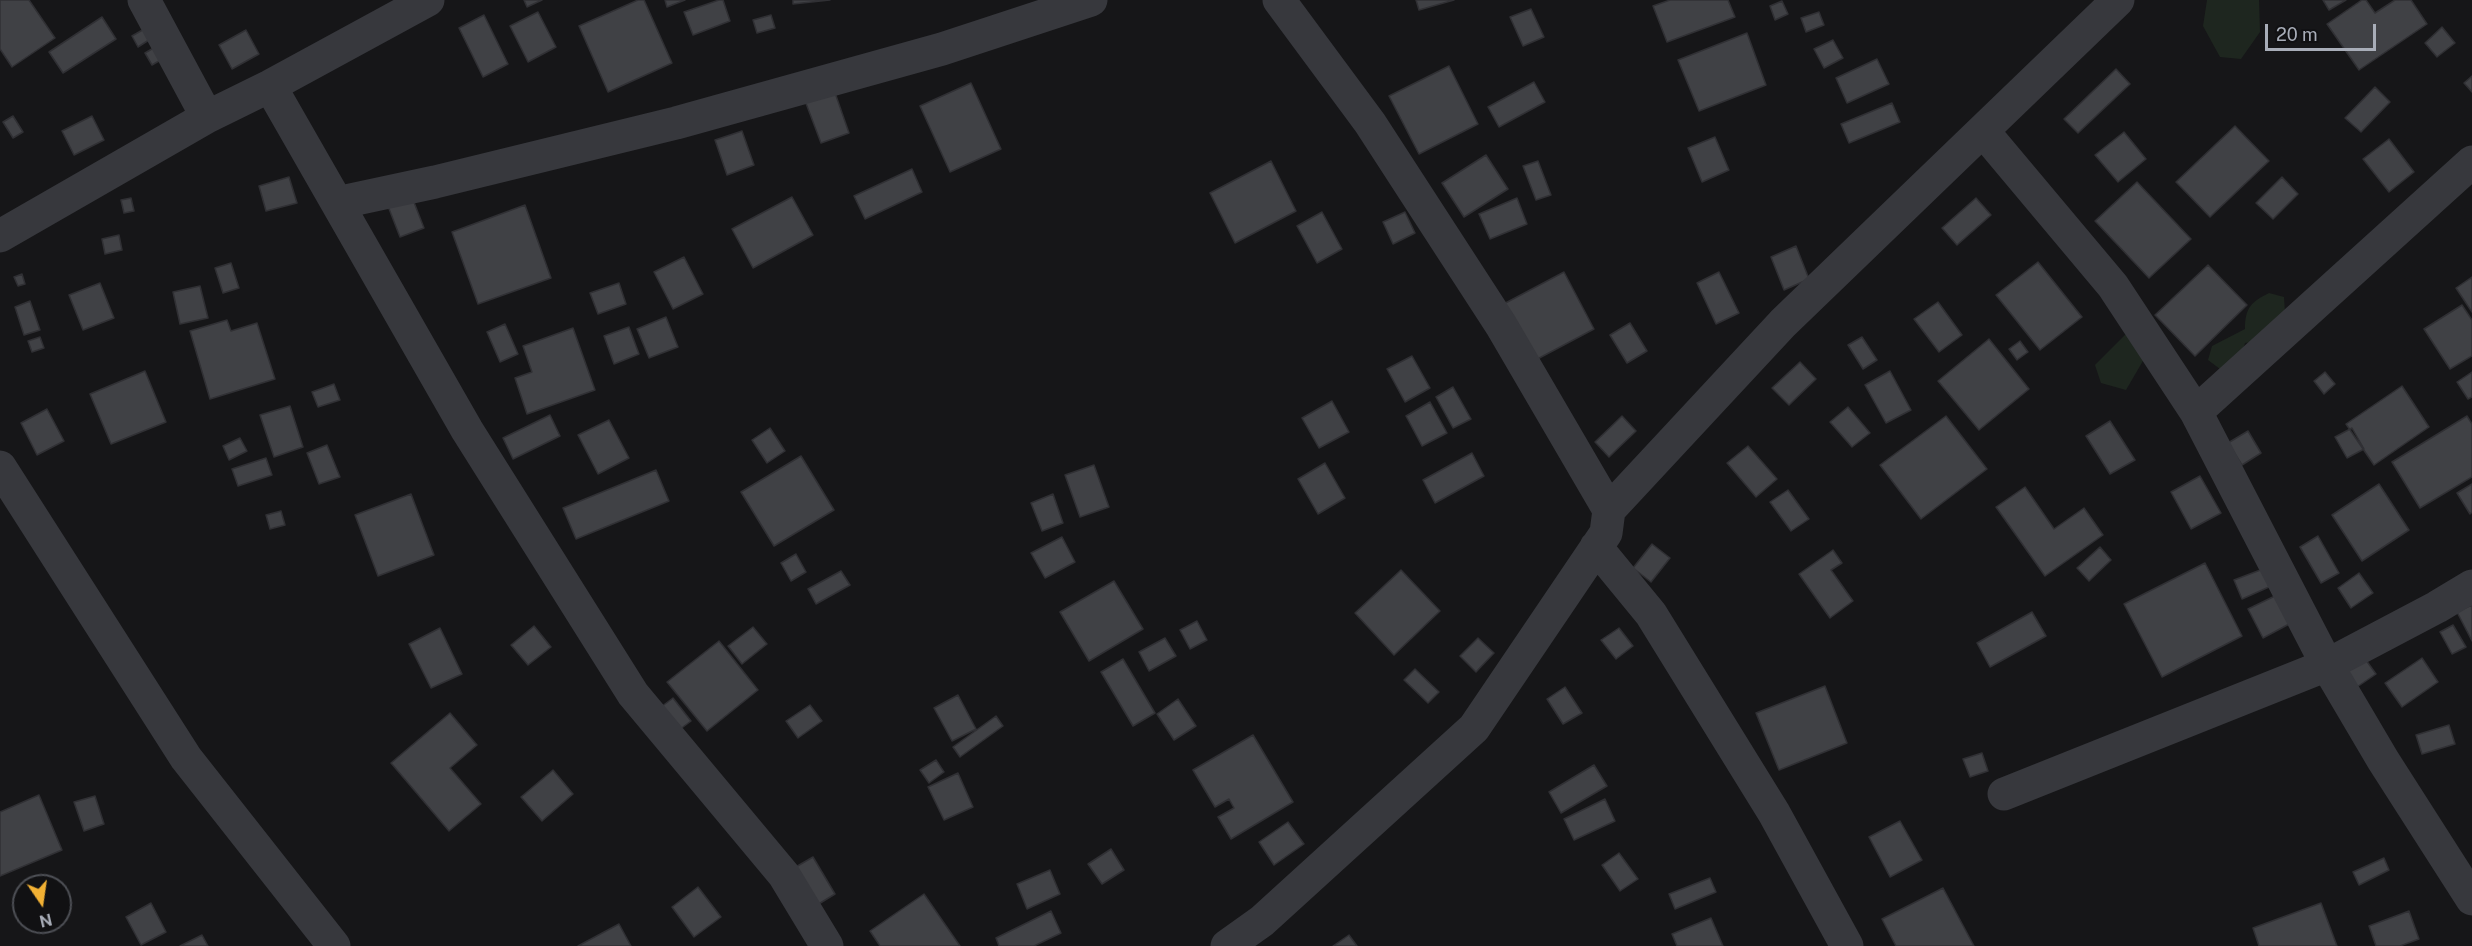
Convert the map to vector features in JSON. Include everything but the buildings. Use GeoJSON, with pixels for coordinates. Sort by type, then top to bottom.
{"type":"FeatureCollection","features":[{"type":"Feature","properties":{"kind":"street"},"geometry":{"type":"LineString","coordinates":[[144,0],[207,117]]}},
{"type":"Feature","properties":{"kind":"street"},"geometry":{"type":"LineString","coordinates":[[0,236],[207,117],[270,86],[428,0]]}},
{"type":"Feature","properties":{"kind":"street"},"geometry":{"type":"LineString","coordinates":[[338,203],[676,123],[942,49],[1091,0]]}},
{"type":"Feature","properties":{"kind":"street"},"geometry":{"type":"LineString","coordinates":[[1279,0],[1370,123],[1501,325],[1609,510]]}},
{"type":"Feature","properties":{"kind":"street"},"geometry":{"type":"LineString","coordinates":[[1227,946],[1269,934],[1474,728],[1606,533],[1609,510],[1783,323],[2118,0]]}},
{"type":"Feature","properties":{"kind":"street"},"geometry":{"type":"LineString","coordinates":[[270,86],[467,430],[633,694],[784,875],[827,946]]}},
{"type":"Feature","properties":{"kind":"street"},"geometry":{"type":"LineString","coordinates":[[1983,131],[2113,286],[2196,412],[2327,665],[2472,899]]}},
{"type":"Feature","properties":{"kind":"street"},"geometry":{"type":"LineString","coordinates":[[2196,412],[2472,162]]}},
{"type":"Feature","properties":{"kind":"street"},"geometry":{"type":"LineString","coordinates":[[0,467],[186,758],[334,946]]}},
{"type":"Feature","properties":{"kind":"street"},"geometry":{"type":"LineString","coordinates":[[1596,547],[1651,614],[1774,813],[1847,946]]}},
{"type":"Feature","properties":{"kind":"street"},"geometry":{"type":"LineString","coordinates":[[2004,794],[2327,665],[2472,586]]}},
{"type":"Feature","properties":{"kind":"shaded area"},"geometry":{"type":"Polygon","coordinates":[[[2207,0],[2259,0],[2260,32],[2241,59],[2220,57],[2203,26],[2207,0]]]}},
{"type":"Feature","properties":{"kind":"shaded area"},"geometry":{"type":"Polygon","coordinates":[[[2269,293],[2284,297],[2285,313],[2259,341],[2245,343],[2241,357],[2220,369],[2208,360],[2212,346],[2245,329],[2250,306],[2269,293]]]}},
{"type":"Feature","properties":{"kind":"shaded area"},"geometry":{"type":"Polygon","coordinates":[[[2130,330],[2154,342],[2126,390],[2101,383],[2095,365],[2130,330]]]}}]}
